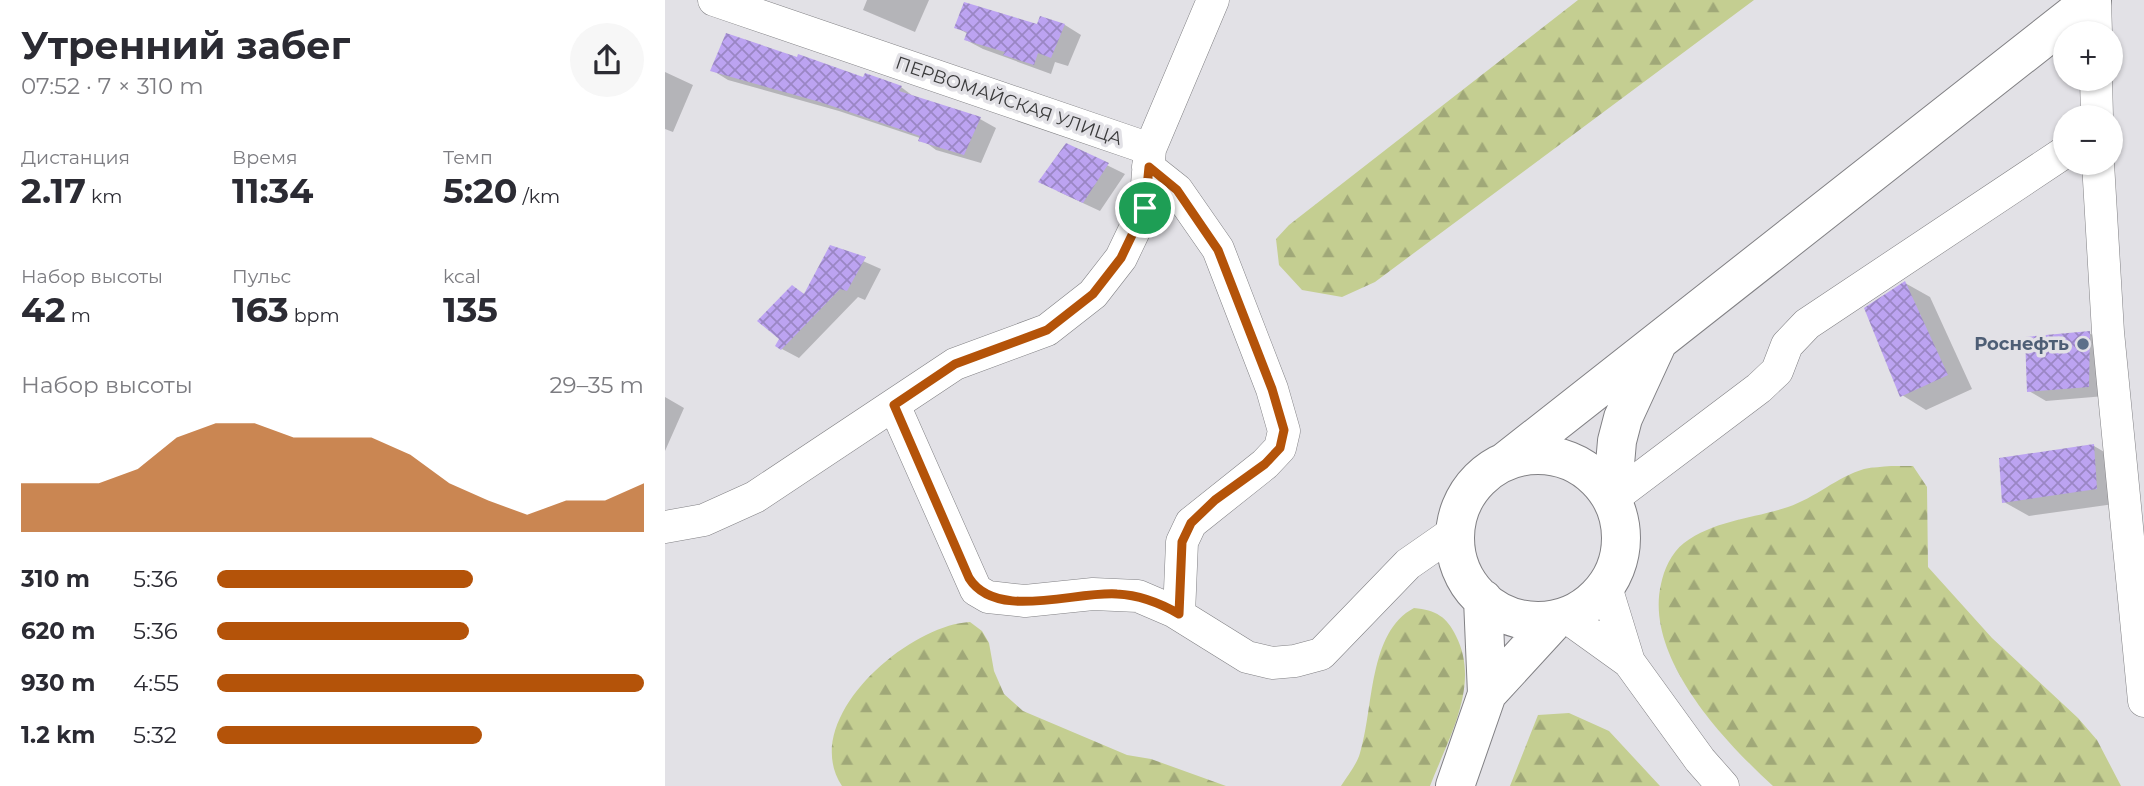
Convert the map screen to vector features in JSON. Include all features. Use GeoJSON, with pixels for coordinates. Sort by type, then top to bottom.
{"type":"FeatureCollection","features":[{"type":"Feature","properties":{"kind":"main road"},"geometry":{"type":"LineString","coordinates":[[1661,336],[1623,418],[1617,441],[1612,499],[1621,529],[1619,560],[1606,587],[1583,609],[1560,618],[1524,621],[1495,610],[1472,590],[1457,562],[1454,532],[1462,502],[1480,477],[1506,461],[1661,336],[2094,0]]}},
{"type":"Feature","properties":{"kind":"main road"},"geometry":{"type":"LineString","coordinates":[[1506,461],[1536,454],[1566,459],[1593,475],[1612,499]]}},
{"type":"Feature","properties":{"kind":"main road"},"geometry":{"type":"LineString","coordinates":[[1455,786],[1487,694],[1483,599]]}},
{"type":"Feature","properties":{"kind":"main road"},"geometry":{"type":"LineString","coordinates":[[1487,694],[1560,618]]}},
{"type":"Feature","properties":{"kind":"street","name":"ПЕРВОМАЙСКАЯ УЛИЦА"},"geometry":{"type":"LineString","coordinates":[[714,0],[1149,158]]}},
{"type":"Feature","properties":{"kind":"street"},"geometry":{"type":"LineString","coordinates":[[665,527],[704,520],[755,497],[955,364],[1047,330],[1093,294],[1121,258],[1145,208],[1149,158],[1213,0]]}},
{"type":"Feature","properties":{"kind":"street"},"geometry":{"type":"LineString","coordinates":[[2094,0],[2095,21]]}},
{"type":"Feature","properties":{"kind":"street"},"geometry":{"type":"LineString","coordinates":[[1149,158],[1177,190],[1218,250],[1272,389],[1284,430],[1280,448],[1265,464],[1215,500],[1191,523],[1182,542],[1179,614]]}},
{"type":"Feature","properties":{"kind":"street"},"geometry":{"type":"LineString","coordinates":[[1612,499],[1759,388],[1777,371],[1787,345],[1807,324],[2053,160]]}},
{"type":"Feature","properties":{"kind":"street"},"geometry":{"type":"LineString","coordinates":[[2099,175],[2108,332],[2144,701]]}},
{"type":"Feature","properties":{"kind":"street"},"geometry":{"type":"LineString","coordinates":[[894,405],[976,590],[988,597],[1025,601],[1093,594],[1137,596],[1179,614],[1247,657],[1272,663],[1321,654],[1408,564],[1454,532]]}},
{"type":"Feature","properties":{"kind":"street"},"geometry":{"type":"LineString","coordinates":[[1606,587],[1629,662],[1700,760],[1723,786]]}},
{"type":"Feature","properties":{"kind":"street"},"geometry":{"type":"LineString","coordinates":[[1560,618],[1629,662]]}},
{"type":"Feature","properties":{"kind":"green space"},"geometry":{"type":"Polygon","coordinates":[[[1578,0],[1754,0],[1375,282],[1342,297],[1302,290],[1279,265],[1276,239],[1289,225],[1578,0]]]}},
{"type":"Feature","properties":{"kind":"green space"},"geometry":{"type":"Polygon","coordinates":[[[1913,466],[1927,487],[1928,567],[1992,638],[2078,718],[2097,740],[2121,786],[1773,786],[1732,746],[1692,695],[1664,640],[1659,612],[1662,579],[1675,552],[1684,543],[1708,529],[1788,507],[1864,469],[1913,466]]]}},
{"type":"Feature","properties":{"kind":"green space"},"geometry":{"type":"Polygon","coordinates":[[[1414,608],[1435,613],[1445,619],[1456,636],[1463,655],[1464,693],[1453,731],[1430,786],[1341,786],[1360,753],[1380,653],[1388,634],[1399,619],[1414,608]]]}},
{"type":"Feature","properties":{"kind":"green space"},"geometry":{"type":"Polygon","coordinates":[[[970,622],[982,631],[989,643],[994,671],[1004,694],[1023,711],[1127,755],[1151,759],[1226,786],[842,786],[832,760],[835,733],[847,706],[866,680],[890,658],[917,640],[945,627],[970,622]]]}},
{"type":"Feature","properties":{"kind":"green space"},"geometry":{"type":"Polygon","coordinates":[[[1569,713],[1609,731],[1660,786],[1510,786],[1538,715],[1569,713]]]}},
{"type":"Feature","properties":{"kind":"building"},"geometry":{"type":"Polygon","coordinates":[[[964,2],[1037,24],[1040,16],[1065,24],[1051,58],[1038,53],[1034,65],[1003,55],[1005,52],[964,40],[967,32],[954,28],[964,2]]]}},
{"type":"Feature","properties":{"kind":"building"},"geometry":{"type":"Polygon","coordinates":[[[726,33],[863,77],[865,73],[902,86],[899,91],[981,117],[964,155],[918,141],[920,136],[820,102],[710,71],[726,33]]]}},
{"type":"Feature","properties":{"kind":"building"},"geometry":{"type":"Polygon","coordinates":[[[1066,143],[1109,163],[1083,203],[1038,182],[1066,143]]]}},
{"type":"Feature","properties":{"kind":"building"},"geometry":{"type":"Polygon","coordinates":[[[830,245],[866,257],[847,291],[840,289],[781,350],[775,346],[779,339],[757,321],[792,285],[804,294],[830,245]]]}},
{"type":"Feature","properties":{"kind":"building"},"geometry":{"type":"Polygon","coordinates":[[[1905,281],[1948,375],[1900,397],[1864,308],[1905,281]]]}},
{"type":"Feature","properties":{"kind":"building"},"geometry":{"type":"Polygon","coordinates":[[[2090,331],[2089,387],[2027,392],[2025,337],[2090,331]]]}},
{"type":"Feature","properties":{"kind":"building"},"geometry":{"type":"Polygon","coordinates":[[[2094,444],[2097,489],[2002,503],[1999,458],[2094,444]]]}},
{"type":"Feature","properties":{"kind":"place","name":"Роснефть"},"geometry":{"type":"Point","coordinates":[2083,344]}},
{"type":"Feature","properties":{"kind":"route"},"geometry":{"type":"LineString","coordinates":[[1149,167],[1177,190],[1218,250],[1272,389],[1284,430],[1280,448],[1265,464],[1215,500],[1191,523],[1182,542],[1179,614],[1137,596],[1116,594],[1025,601],[988,597],[976,590],[969,578],[894,405],[955,364],[1047,330],[1093,294],[1121,258],[1145,208],[1149,167]]}}]}
